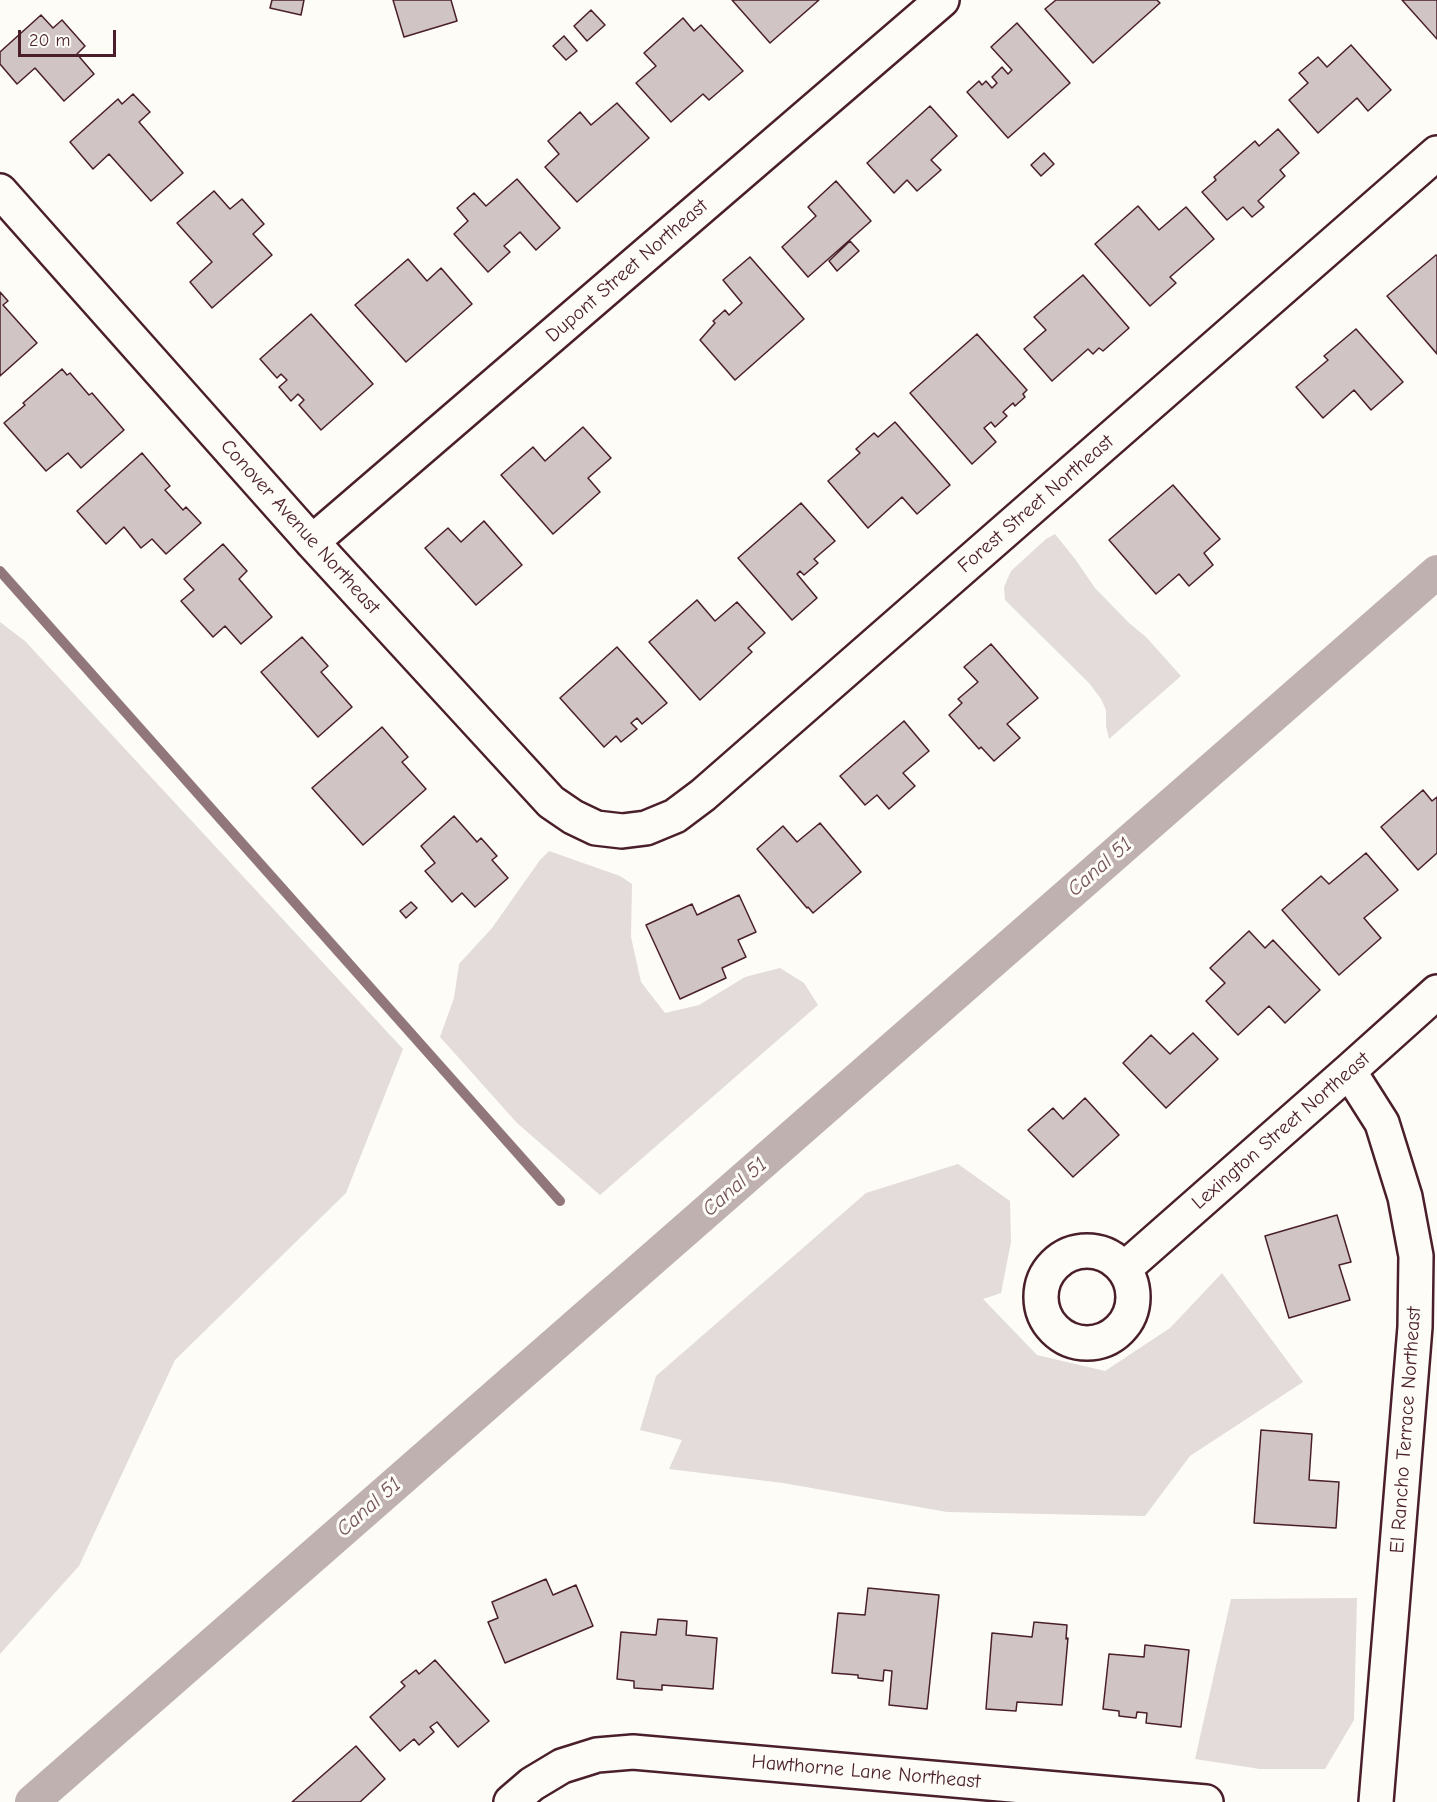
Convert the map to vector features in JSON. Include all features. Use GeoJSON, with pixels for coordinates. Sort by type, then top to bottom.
{"type":"FeatureCollection","features":[{"type":"Feature","properties":{"kind":"street","name":"Dupont Street Northeast"},"geometry":{"type":"LineString","coordinates":[[312,542],[942,0]]}},
{"type":"Feature","properties":{"kind":"street","name":"Forest Street Northeast"},"geometry":{"type":"LineString","coordinates":[[622,831],[646,828],[675,816],[703,795],[1437,153]]}},
{"type":"Feature","properties":{"kind":"street","name":"Conover Avenue Northeast"},"geometry":{"type":"LineString","coordinates":[[0,191],[312,542],[551,802],[573,817],[596,828],[622,831]]}},
{"type":"Feature","properties":{"kind":"street","name":"Lexington Street Northeast"},"geometry":{"type":"LineString","coordinates":[[1124,1269],[1437,992]]}},
{"type":"Feature","properties":{"kind":"street","name":"El Rancho Terrace Northeast"},"geometry":{"type":"LineString","coordinates":[[1349,1071],[1382,1123],[1405,1197],[1416,1256],[1416,1327],[1376,1802]]}},
{"type":"Feature","properties":{"kind":"street","name":"Hawthorne Lane Northeast"},"geometry":{"type":"LineString","coordinates":[[522,1793],[561,1766],[597,1755],[637,1752],[1206,1802]]}},
{"type":"Feature","properties":{"kind":"shaded area"},"geometry":{"type":"Polygon","coordinates":[[[1055,534],[1095,588],[1146,637],[1181,676],[1109,739],[1106,710],[1101,699],[1089,683],[1005,600],[1004,587],[1011,571],[1046,539],[1055,534]]]}},
{"type":"Feature","properties":{"kind":"shaded area"},"geometry":{"type":"Polygon","coordinates":[[[0,622],[25,641],[403,1049],[346,1193],[175,1360],[79,1566],[0,1654],[0,622]]]}},
{"type":"Feature","properties":{"kind":"shaded area"},"geometry":{"type":"Polygon","coordinates":[[[549,851],[620,876],[632,884],[631,937],[641,982],[665,1013],[699,1005],[745,977],[780,968],[804,983],[818,1005],[600,1195],[517,1123],[440,1037],[454,998],[459,964],[492,928],[540,860],[549,851]]]}},
{"type":"Feature","properties":{"kind":"shaded area"},"geometry":{"type":"Polygon","coordinates":[[[958,1164],[1010,1201],[1011,1242],[1001,1293],[983,1299],[1037,1355],[1105,1371],[1170,1328],[1222,1273],[1303,1382],[1190,1456],[1145,1516],[947,1512],[783,1483],[669,1469],[682,1440],[640,1430],[656,1376],[866,1193],[958,1164]]]}},
{"type":"Feature","properties":{"kind":"shaded area"},"geometry":{"type":"Polygon","coordinates":[[[1357,1598],[1354,1720],[1325,1769],[1260,1769],[1195,1759],[1231,1599],[1357,1598]]]}},
{"type":"Feature","properties":{"kind":"building"},"geometry":{"type":"Polygon","coordinates":[[[272,0],[304,0],[301,15],[270,8],[272,0]]]}},
{"type":"Feature","properties":{"kind":"building"},"geometry":{"type":"Polygon","coordinates":[[[393,0],[451,0],[457,21],[404,37],[393,0]]]}},
{"type":"Feature","properties":{"kind":"building"},"geometry":{"type":"Polygon","coordinates":[[[732,0],[819,0],[770,43],[732,0]]]}},
{"type":"Feature","properties":{"kind":"building"},"geometry":{"type":"Polygon","coordinates":[[[1056,0],[1157,0],[1160,3],[1093,63],[1045,9],[1056,0]]]}},
{"type":"Feature","properties":{"kind":"building"},"geometry":{"type":"Polygon","coordinates":[[[1402,0],[1437,0],[1437,39],[1402,0]]]}},
{"type":"Feature","properties":{"kind":"building"},"geometry":{"type":"Polygon","coordinates":[[[591,10],[605,25],[587,41],[574,26],[591,10]]]}},
{"type":"Feature","properties":{"kind":"building"},"geometry":{"type":"Polygon","coordinates":[[[41,15],[53,28],[62,20],[85,46],[77,54],[94,74],[64,101],[35,68],[17,84],[0,64],[0,52],[41,15]]]}},
{"type":"Feature","properties":{"kind":"building"},"geometry":{"type":"Polygon","coordinates":[[[683,18],[694,31],[701,25],[743,71],[709,100],[703,94],[671,122],[636,83],[656,66],[644,53],[683,18]]]}},
{"type":"Feature","properties":{"kind":"building"},"geometry":{"type":"Polygon","coordinates":[[[1017,23],[1070,83],[1008,138],[967,92],[979,81],[982,85],[986,81],[992,88],[997,83],[992,77],[1002,67],[1008,74],[1012,70],[991,47],[1017,23]]]}},
{"type":"Feature","properties":{"kind":"building"},"geometry":{"type":"Polygon","coordinates":[[[564,36],[577,51],[566,60],[553,46],[564,36]]]}},
{"type":"Feature","properties":{"kind":"building"},"geometry":{"type":"Polygon","coordinates":[[[1351,45],[1391,90],[1368,111],[1357,98],[1318,133],[1289,100],[1308,83],[1299,73],[1318,57],[1327,67],[1351,45]]]}},
{"type":"Feature","properties":{"kind":"building"},"geometry":{"type":"Polygon","coordinates":[[[133,94],[150,112],[139,122],[183,173],[151,201],[109,154],[93,169],[70,142],[118,99],[122,104],[133,94]]]}},
{"type":"Feature","properties":{"kind":"building"},"geometry":{"type":"Polygon","coordinates":[[[617,103],[649,138],[577,202],[545,167],[559,154],[548,141],[580,112],[591,125],[617,103]]]}},
{"type":"Feature","properties":{"kind":"building"},"geometry":{"type":"Polygon","coordinates":[[[930,106],[957,136],[931,160],[941,170],[917,191],[907,180],[894,193],[867,163],[930,106]]]}},
{"type":"Feature","properties":{"kind":"building"},"geometry":{"type":"Polygon","coordinates":[[[1278,129],[1299,153],[1280,170],[1285,176],[1258,201],[1264,207],[1252,217],[1243,207],[1227,220],[1202,192],[1216,180],[1214,177],[1255,141],[1259,146],[1278,129]]]}},
{"type":"Feature","properties":{"kind":"building"},"geometry":{"type":"Polygon","coordinates":[[[1044,153],[1054,164],[1041,176],[1031,165],[1044,153]]]}},
{"type":"Feature","properties":{"kind":"building"},"geometry":{"type":"Polygon","coordinates":[[[517,179],[560,228],[536,250],[520,232],[504,246],[510,252],[488,272],[454,234],[468,221],[457,208],[474,193],[486,206],[517,179]]]}},
{"type":"Feature","properties":{"kind":"building"},"geometry":{"type":"Polygon","coordinates":[[[836,181],[871,221],[808,277],[782,247],[816,216],[808,207],[836,181]]]}},
{"type":"Feature","properties":{"kind":"building"},"geometry":{"type":"Polygon","coordinates":[[[214,191],[230,209],[242,199],[264,224],[253,234],[272,255],[212,308],[190,282],[212,262],[177,223],[214,191]]]}},
{"type":"Feature","properties":{"kind":"building"},"geometry":{"type":"Polygon","coordinates":[[[1138,206],[1159,230],[1186,207],[1214,239],[1170,277],[1176,283],[1150,306],[1095,244],[1138,206]]]}},
{"type":"Feature","properties":{"kind":"building"},"geometry":{"type":"Polygon","coordinates":[[[850,241],[859,251],[837,271],[829,261],[850,241]]]}},
{"type":"Feature","properties":{"kind":"building"},"geometry":{"type":"Polygon","coordinates":[[[1437,256],[1437,354],[1387,296],[1437,256]]]}},
{"type":"Feature","properties":{"kind":"building"},"geometry":{"type":"Polygon","coordinates":[[[750,257],[804,319],[735,380],[700,340],[715,323],[713,321],[725,310],[729,315],[742,303],[723,280],[750,257]]]}},
{"type":"Feature","properties":{"kind":"building"},"geometry":{"type":"Polygon","coordinates":[[[408,259],[427,281],[441,268],[472,304],[406,362],[355,305],[408,259]]]}},
{"type":"Feature","properties":{"kind":"building"},"geometry":{"type":"Polygon","coordinates":[[[1083,275],[1129,328],[1103,351],[1099,348],[1093,354],[1088,349],[1052,381],[1024,349],[1046,330],[1034,317],[1083,275]]]}},
{"type":"Feature","properties":{"kind":"building"},"geometry":{"type":"Polygon","coordinates":[[[0,292],[8,301],[3,305],[37,343],[0,376],[0,292]]]}},
{"type":"Feature","properties":{"kind":"building"},"geometry":{"type":"Polygon","coordinates":[[[311,314],[373,384],[321,430],[299,405],[304,400],[298,394],[291,401],[279,387],[287,380],[281,374],[277,378],[260,359],[311,314]]]}},
{"type":"Feature","properties":{"kind":"building"},"geometry":{"type":"Polygon","coordinates":[[[1356,329],[1403,382],[1371,410],[1354,390],[1323,418],[1296,387],[1328,360],[1324,356],[1356,329]]]}},
{"type":"Feature","properties":{"kind":"building"},"geometry":{"type":"Polygon","coordinates":[[[977,334],[1027,390],[1023,394],[1025,397],[1015,406],[1013,403],[1003,412],[1007,416],[995,427],[991,422],[984,428],[996,442],[972,464],[910,393],[977,334]]]}},
{"type":"Feature","properties":{"kind":"building"},"geometry":{"type":"Polygon","coordinates":[[[62,369],[67,375],[70,373],[89,395],[92,393],[124,430],[81,468],[68,453],[46,471],[4,423],[62,369]]]}},
{"type":"Feature","properties":{"kind":"building"},"geometry":{"type":"Polygon","coordinates":[[[895,422],[950,485],[917,514],[902,497],[868,528],[828,481],[860,453],[856,449],[874,433],[878,437],[895,422]]]}},
{"type":"Feature","properties":{"kind":"building"},"geometry":{"type":"Polygon","coordinates":[[[583,427],[611,458],[588,478],[600,492],[553,534],[501,475],[533,447],[545,461],[583,427]]]}},
{"type":"Feature","properties":{"kind":"building"},"geometry":{"type":"Polygon","coordinates":[[[142,453],[170,486],[165,490],[183,510],[186,507],[201,523],[166,554],[152,539],[141,548],[124,527],[106,544],[77,511],[142,453]]]}},
{"type":"Feature","properties":{"kind":"building"},"geometry":{"type":"Polygon","coordinates":[[[1173,485],[1220,539],[1204,553],[1213,565],[1189,586],[1179,574],[1156,594],[1109,540],[1173,485]]]}},
{"type":"Feature","properties":{"kind":"building"},"geometry":{"type":"Polygon","coordinates":[[[801,503],[835,541],[814,559],[818,563],[804,575],[800,571],[797,574],[817,598],[792,620],[738,558],[801,503]]]}},
{"type":"Feature","properties":{"kind":"building"},"geometry":{"type":"Polygon","coordinates":[[[484,521],[522,565],[476,605],[425,548],[448,528],[461,542],[484,521]]]}},
{"type":"Feature","properties":{"kind":"building"},"geometry":{"type":"Polygon","coordinates":[[[223,544],[247,571],[239,579],[272,617],[241,644],[225,626],[213,637],[181,601],[194,590],[184,579],[223,544]]]}},
{"type":"Feature","properties":{"kind":"building"},"geometry":{"type":"Polygon","coordinates":[[[697,600],[715,621],[737,602],[765,633],[748,648],[752,652],[700,700],[649,642],[697,600]]]}},
{"type":"Feature","properties":{"kind":"building"},"geometry":{"type":"Polygon","coordinates":[[[302,637],[328,666],[321,672],[352,707],[318,737],[261,672],[302,637]]]}},
{"type":"Feature","properties":{"kind":"building"},"geometry":{"type":"Polygon","coordinates":[[[991,644],[1038,698],[1007,724],[1020,738],[994,761],[981,747],[979,749],[949,715],[962,703],[958,699],[978,682],[964,667],[991,644]]]}},
{"type":"Feature","properties":{"kind":"building"},"geometry":{"type":"Polygon","coordinates":[[[617,647],[667,703],[642,724],[637,718],[631,723],[637,729],[621,742],[616,736],[604,747],[560,698],[617,647]]]}},
{"type":"Feature","properties":{"kind":"building"},"geometry":{"type":"Polygon","coordinates":[[[904,721],[929,751],[903,773],[915,786],[889,809],[877,795],[865,805],[840,776],[904,721]]]}},
{"type":"Feature","properties":{"kind":"building"},"geometry":{"type":"Polygon","coordinates":[[[382,727],[408,757],[402,762],[426,789],[363,845],[312,788],[382,727]]]}},
{"type":"Feature","properties":{"kind":"building"},"geometry":{"type":"Polygon","coordinates":[[[1423,790],[1432,801],[1437,797],[1437,853],[1418,870],[1381,827],[1423,790]]]}},
{"type":"Feature","properties":{"kind":"building"},"geometry":{"type":"Polygon","coordinates":[[[454,816],[477,842],[481,838],[497,856],[492,860],[508,878],[475,907],[462,893],[452,902],[425,871],[435,863],[421,846],[454,816]]]}},
{"type":"Feature","properties":{"kind":"building"},"geometry":{"type":"Polygon","coordinates":[[[820,823],[861,872],[813,913],[757,849],[783,826],[797,842],[820,823]]]}},
{"type":"Feature","properties":{"kind":"building"},"geometry":{"type":"Polygon","coordinates":[[[1366,853],[1398,890],[1364,918],[1381,938],[1339,975],[1282,910],[1321,876],[1329,884],[1366,853]]]}},
{"type":"Feature","properties":{"kind":"building"},"geometry":{"type":"Polygon","coordinates":[[[739,895],[756,932],[738,940],[746,957],[722,968],[726,978],[680,999],[646,925],[692,904],[697,915],[739,895]]]}},
{"type":"Feature","properties":{"kind":"building"},"geometry":{"type":"Polygon","coordinates":[[[411,902],[417,908],[406,918],[400,911],[411,902]]]}},
{"type":"Feature","properties":{"kind":"building"},"geometry":{"type":"Polygon","coordinates":[[[1249,931],[1265,948],[1273,940],[1320,990],[1285,1023],[1269,1006],[1238,1035],[1206,1001],[1225,983],[1210,968],[1249,931]]]}},
{"type":"Feature","properties":{"kind":"building"},"geometry":{"type":"Polygon","coordinates":[[[1193,1033],[1218,1059],[1166,1108],[1123,1063],[1151,1035],[1170,1054],[1193,1033]]]}},
{"type":"Feature","properties":{"kind":"building"},"geometry":{"type":"Polygon","coordinates":[[[1085,1098],[1119,1135],[1073,1177],[1028,1130],[1053,1108],[1063,1119],[1085,1098]]]}},
{"type":"Feature","properties":{"kind":"building"},"geometry":{"type":"Polygon","coordinates":[[[1337,1215],[1351,1262],[1339,1265],[1350,1300],[1289,1318],[1265,1236],[1337,1215]]]}},
{"type":"Feature","properties":{"kind":"building"},"geometry":{"type":"Polygon","coordinates":[[[1261,1430],[1312,1434],[1309,1480],[1339,1482],[1336,1528],[1254,1523],[1261,1430]]]}},
{"type":"Feature","properties":{"kind":"building"},"geometry":{"type":"Polygon","coordinates":[[[546,1579],[553,1595],[576,1585],[593,1626],[505,1663],[488,1622],[498,1618],[492,1602],[546,1579]]]}},
{"type":"Feature","properties":{"kind":"building"},"geometry":{"type":"Polygon","coordinates":[[[868,1588],[939,1595],[927,1709],[889,1705],[892,1671],[884,1670],[883,1681],[858,1678],[858,1675],[832,1673],[838,1613],[865,1615],[868,1588]]]}},
{"type":"Feature","properties":{"kind":"building"},"geometry":{"type":"Polygon","coordinates":[[[658,1619],[687,1621],[686,1635],[717,1638],[713,1689],[662,1685],[662,1690],[634,1688],[634,1681],[617,1679],[621,1632],[656,1635],[658,1619]]]}},
{"type":"Feature","properties":{"kind":"building"},"geometry":{"type":"Polygon","coordinates":[[[1034,1622],[1067,1625],[1066,1639],[1068,1638],[1062,1705],[1017,1702],[1016,1711],[986,1709],[992,1633],[1032,1637],[1034,1622]]]}},
{"type":"Feature","properties":{"kind":"building"},"geometry":{"type":"Polygon","coordinates":[[[1145,1645],[1189,1650],[1181,1727],[1146,1723],[1147,1713],[1137,1712],[1136,1718],[1119,1716],[1119,1711],[1103,1709],[1109,1654],[1144,1657],[1145,1645]]]}},
{"type":"Feature","properties":{"kind":"building"},"geometry":{"type":"Polygon","coordinates":[[[435,1660],[489,1721],[458,1747],[437,1722],[430,1727],[434,1732],[419,1745],[414,1739],[400,1751],[370,1717],[405,1686],[401,1682],[416,1670],[419,1674],[435,1660]]]}},
{"type":"Feature","properties":{"kind":"building"},"geometry":{"type":"Polygon","coordinates":[[[356,1746],[385,1779],[360,1802],[292,1802],[356,1746]]]}},
{"type":"Feature","properties":{"kind":"waterway"},"geometry":{"type":"LineString","coordinates":[[0,571],[560,1201]]}},
{"type":"Feature","properties":{"kind":"waterway","name":"Canal 51"},"geometry":{"type":"LineString","coordinates":[[32,1802],[1437,572]]}}]}
